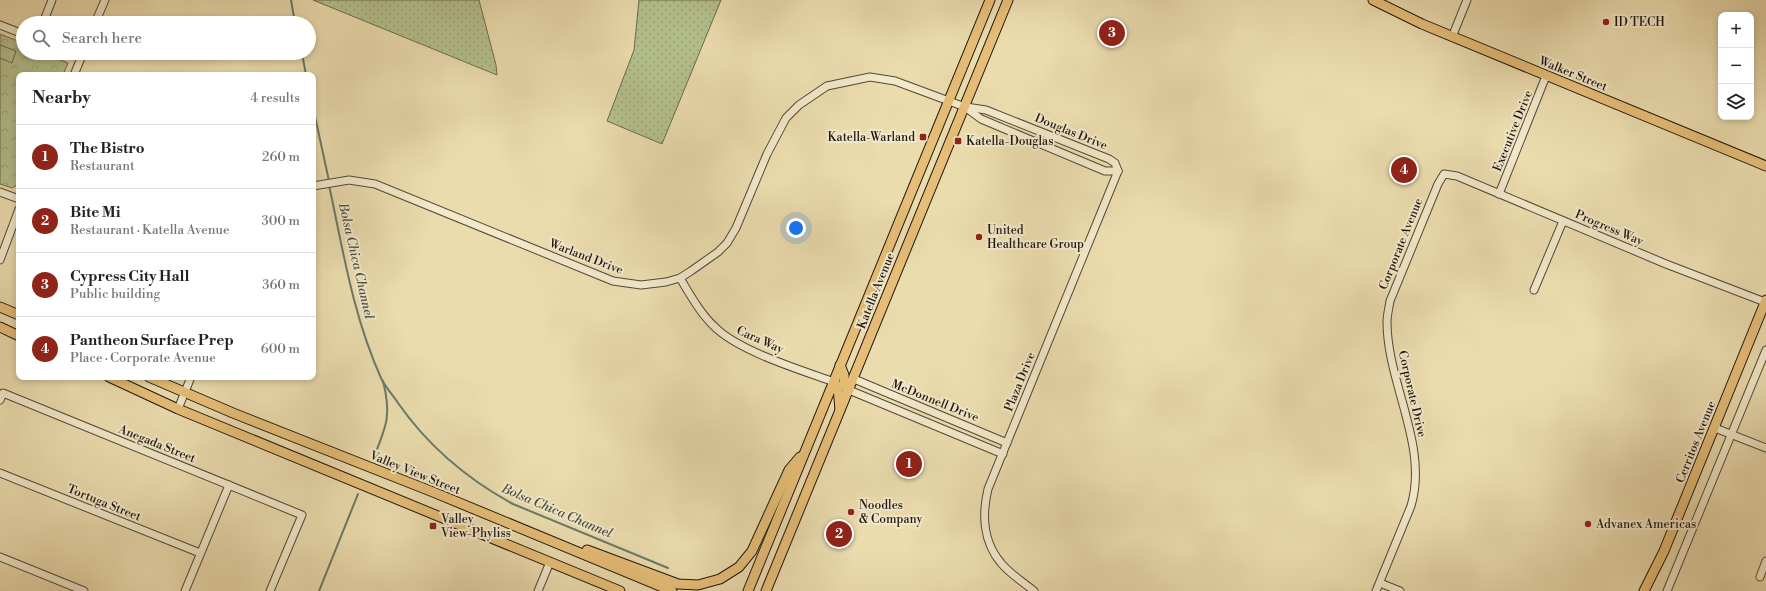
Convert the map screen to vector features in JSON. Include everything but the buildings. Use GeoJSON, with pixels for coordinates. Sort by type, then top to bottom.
{"type":"FeatureCollection","features":[{"type":"Feature","properties":{"kind":"main road","name":"Katella Avenue"},"geometry":{"type":"LineString","coordinates":[[748,591],[990,0]]}},
{"type":"Feature","properties":{"kind":"main road","name":"Katella Avenue"},"geometry":{"type":"LineString","coordinates":[[766,591],[1008,0]]}},
{"type":"Feature","properties":{"kind":"main road","name":"Walker Street"},"geometry":{"type":"LineString","coordinates":[[1372,0],[1452,37],[1766,166]]}},
{"type":"Feature","properties":{"kind":"main road","name":"Cerritos Avenue"},"geometry":{"type":"LineString","coordinates":[[1644,591],[1664,551],[1766,301]]}},
{"type":"Feature","properties":{"kind":"main road"},"geometry":{"type":"LineString","coordinates":[[0,307],[16,314]]}},
{"type":"Feature","properties":{"kind":"main road"},"geometry":{"type":"LineString","coordinates":[[0,328],[16,335]]}},
{"type":"Feature","properties":{"kind":"main road"},"geometry":{"type":"LineString","coordinates":[[840,365],[844,375],[844,385],[849,390]]}},
{"type":"Feature","properties":{"kind":"main road"},"geometry":{"type":"LineString","coordinates":[[116,380],[178,409],[620,591]]}},
{"type":"Feature","properties":{"kind":"main road","name":"Valley View Street"},"geometry":{"type":"LineString","coordinates":[[156,380],[184,393],[672,591]]}},
{"type":"Feature","properties":{"kind":"main road"},"geometry":{"type":"LineString","coordinates":[[834,382],[838,387],[840,412]]}},
{"type":"Feature","properties":{"kind":"main road"},"geometry":{"type":"LineString","coordinates":[[565,547],[580,547],[678,584],[698,585],[720,579],[739,567],[752,551],[789,470],[807,448]]}},
{"type":"Feature","properties":{"kind":"street"},"geometry":{"type":"LineString","coordinates":[[45,16],[52,0]]}},
{"type":"Feature","properties":{"kind":"street"},"geometry":{"type":"LineString","coordinates":[[98,16],[104,0]]}},
{"type":"Feature","properties":{"kind":"street"},"geometry":{"type":"LineString","coordinates":[[1452,37],[1467,0]]}},
{"type":"Feature","properties":{"kind":"street"},"geometry":{"type":"LineString","coordinates":[[0,25],[16,31]]}},
{"type":"Feature","properties":{"kind":"street"},"geometry":{"type":"LineString","coordinates":[[75,72],[80,60]]}},
{"type":"Feature","properties":{"kind":"street","name":"Executive Drive"},"geometry":{"type":"LineString","coordinates":[[1499,194],[1546,76]]}},
{"type":"Feature","properties":{"kind":"street","name":"Warland Drive"},"geometry":{"type":"LineString","coordinates":[[316,185],[334,182],[358,181],[375,184],[613,281],[641,285],[666,282],[680,278],[718,252],[727,243],[736,228],[775,136],[786,118],[799,106],[822,90],[842,82],[870,77],[895,81],[949,100]]}},
{"type":"Feature","properties":{"kind":"street","name":"Douglas Drive"},"geometry":{"type":"LineString","coordinates":[[949,100],[965,107],[981,119],[1105,171],[1118,171],[1115,163],[1109,159],[986,110],[965,107]]}},
{"type":"Feature","properties":{"kind":"street","name":"Plaza Drive"},"geometry":{"type":"LineString","coordinates":[[1034,591],[1017,579],[1000,563],[991,548],[986,532],[984,518],[985,503],[1007,443],[1118,171]]}},
{"type":"Feature","properties":{"kind":"street","name":"Progress Way"},"geometry":{"type":"LineString","coordinates":[[1444,174],[1457,176],[1563,221],[1766,301]]}},
{"type":"Feature","properties":{"kind":"street","name":"Corporate Avenue"},"geometry":{"type":"LineString","coordinates":[[1390,301],[1435,190],[1444,174]]}},
{"type":"Feature","properties":{"kind":"street"},"geometry":{"type":"LineString","coordinates":[[0,192],[16,198]]}},
{"type":"Feature","properties":{"kind":"street"},"geometry":{"type":"LineString","coordinates":[[0,260],[16,217]]}},
{"type":"Feature","properties":{"kind":"street"},"geometry":{"type":"LineString","coordinates":[[1534,290],[1563,221]]}},
{"type":"Feature","properties":{"kind":"street","name":"Cara Way"},"geometry":{"type":"LineString","coordinates":[[680,278],[696,306],[717,329],[728,338],[765,355],[834,382]]}},
{"type":"Feature","properties":{"kind":"street","name":"Corporate Drive"},"geometry":{"type":"LineString","coordinates":[[1380,583],[1415,492],[1416,464],[1388,338],[1387,321],[1390,301]]}},
{"type":"Feature","properties":{"kind":"street"},"geometry":{"type":"LineString","coordinates":[[1667,591],[1763,365],[1766,350]]}},
{"type":"Feature","properties":{"kind":"street","name":"McDonnell Drive"},"geometry":{"type":"LineString","coordinates":[[854,379],[1007,443]]}},
{"type":"Feature","properties":{"kind":"street"},"geometry":{"type":"LineString","coordinates":[[178,409],[190,380]]}},
{"type":"Feature","properties":{"kind":"street","name":"McDonnell Drive"},"geometry":{"type":"LineString","coordinates":[[849,390],[1003,454]]}},
{"type":"Feature","properties":{"kind":"street","name":"Anegada Street"},"geometry":{"type":"LineString","coordinates":[[1,397],[229,485],[302,515],[270,591]]}},
{"type":"Feature","properties":{"kind":"street"},"geometry":{"type":"LineString","coordinates":[[1715,428],[1766,448]]}},
{"type":"Feature","properties":{"kind":"street","name":"Tortuga Street"},"geometry":{"type":"LineString","coordinates":[[0,473],[200,553]]}},
{"type":"Feature","properties":{"kind":"street"},"geometry":{"type":"LineString","coordinates":[[185,591],[229,485]]}},
{"type":"Feature","properties":{"kind":"street"},"geometry":{"type":"LineString","coordinates":[[0,557],[84,591]]}},
{"type":"Feature","properties":{"kind":"street"},"geometry":{"type":"LineString","coordinates":[[1760,577],[1766,561]]}},
{"type":"Feature","properties":{"kind":"street"},"geometry":{"type":"LineString","coordinates":[[538,591],[550,562]]}},
{"type":"Feature","properties":{"kind":"street"},"geometry":{"type":"LineString","coordinates":[[1376,591],[1380,583],[1400,591]]}},
{"type":"Feature","properties":{"kind":"green space"},"geometry":{"type":"Polygon","coordinates":[[[313,0],[479,0],[496,65],[497,75],[313,0]]]}},
{"type":"Feature","properties":{"kind":"green space"},"geometry":{"type":"Polygon","coordinates":[[[639,0],[721,0],[662,144],[607,121],[634,50],[639,0]]]}},
{"type":"Feature","properties":{"kind":"green space"},"geometry":{"type":"Polygon","coordinates":[[[0,34],[16,40],[16,60],[61,60],[68,63],[64,72],[16,72],[16,186],[12,188],[0,184],[0,34]]]}},
{"type":"Feature","properties":{"kind":"green space"},"geometry":{"type":"Polygon","coordinates":[[[0,45],[16,51],[12,63],[0,58],[0,45]]]}},
{"type":"Feature","properties":{"kind":"waterway","name":"Bolsa Chica Channel"},"geometry":{"type":"LineString","coordinates":[[291,0],[294,16]]}},
{"type":"Feature","properties":{"kind":"waterway","name":"Bolsa Chica Channel"},"geometry":{"type":"LineString","coordinates":[[303,60],[305,72]]}},
{"type":"Feature","properties":{"kind":"waterway","name":"Bolsa Chica Channel"},"geometry":{"type":"LineString","coordinates":[[316,121],[329,181]]}},
{"type":"Feature","properties":{"kind":"waterway","name":"Bolsa Chica Channel"},"geometry":{"type":"LineString","coordinates":[[329,185],[350,283],[371,355],[385,385],[422,433],[435,447],[464,472],[480,484],[513,504],[668,568]]}},
{"type":"Feature","properties":{"kind":"waterway"},"geometry":{"type":"LineString","coordinates":[[373,459],[386,421],[387,403],[383,381]]}},
{"type":"Feature","properties":{"kind":"waterway"},"geometry":{"type":"LineString","coordinates":[[319,591],[358,494]]}},
{"type":"Feature","properties":{"kind":"place","name":"ID TECH"},"geometry":{"type":"Point","coordinates":[1606,22]}},
{"type":"Feature","properties":{"kind":"place","name":"Cypress City Hall"},"geometry":{"type":"Point","coordinates":[1112,33]}},
{"type":"Feature","properties":{"kind":"place","name":"Katella-Warland"},"geometry":{"type":"Point","coordinates":[923,137]}},
{"type":"Feature","properties":{"kind":"place","name":"Katella-Douglas"},"geometry":{"type":"Point","coordinates":[958,141]}},
{"type":"Feature","properties":{"kind":"place","name":"Pantheon Surface Prep"},"geometry":{"type":"Point","coordinates":[1404,170]}},
{"type":"Feature","properties":{"kind":"place","name":"United Healthcare Group"},"geometry":{"type":"Point","coordinates":[979,237]}},
{"type":"Feature","properties":{"kind":"place","name":"The Bistro"},"geometry":{"type":"Point","coordinates":[909,464]}},
{"type":"Feature","properties":{"kind":"place","name":"Noodles & Company"},"geometry":{"type":"Point","coordinates":[851,512]}},
{"type":"Feature","properties":{"kind":"place","name":"Advanex Americas"},"geometry":{"type":"Point","coordinates":[1588,524]}},
{"type":"Feature","properties":{"kind":"place","name":"Valley View-Phyliss"},"geometry":{"type":"Point","coordinates":[433,526]}},
{"type":"Feature","properties":{"kind":"place","name":"Bite Mi"},"geometry":{"type":"Point","coordinates":[839,534]}}]}
